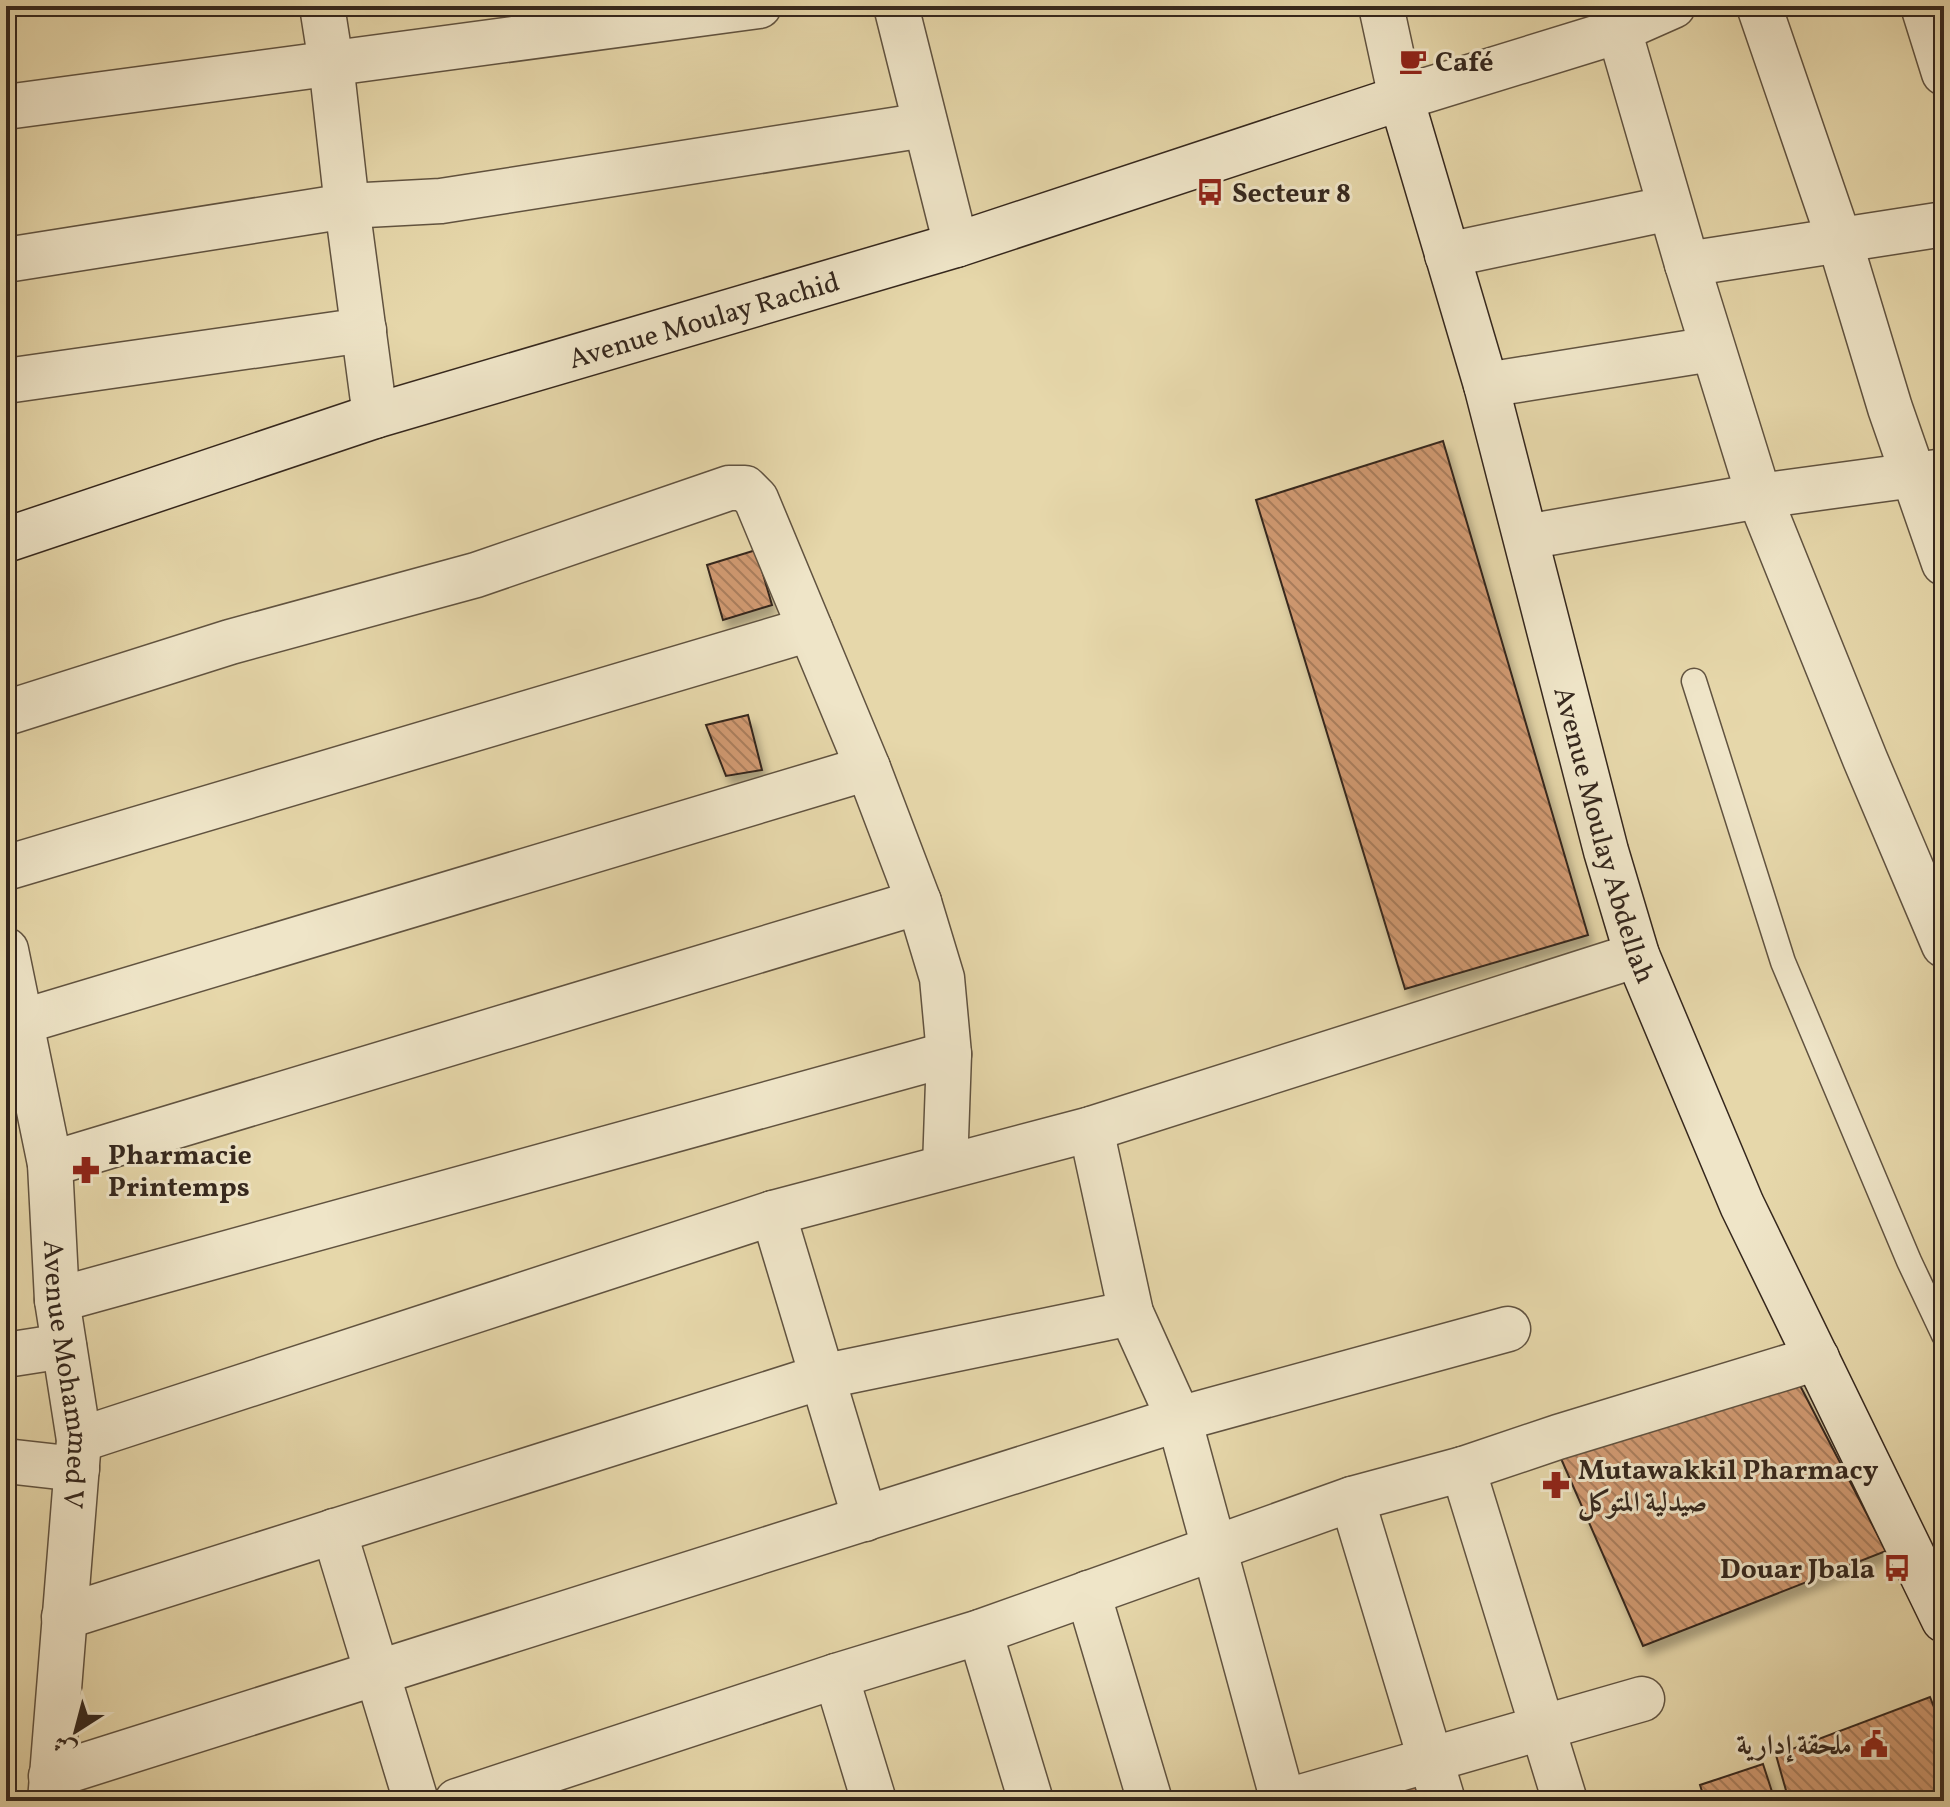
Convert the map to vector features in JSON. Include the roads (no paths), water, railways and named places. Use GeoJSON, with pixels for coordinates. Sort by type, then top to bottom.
{"type":"FeatureCollection","features":[{"type":"Feature","properties":{"kind":"street"},"geometry":{"type":"LineString","coordinates":[[322,6],[375,416]]}},
{"type":"Feature","properties":{"kind":"street"},"geometry":{"type":"LineString","coordinates":[[6,107],[759,6]]}},
{"type":"Feature","properties":{"kind":"street"},"geometry":{"type":"LineString","coordinates":[[896,6],[956,245]]}},
{"type":"Feature","properties":{"kind":"street","name":"Avenue Moulay Abdellah"},"geometry":{"type":"LineString","coordinates":[[1381,6],[1401,98],[1486,385],[1606,851],[1637,955],[1742,1205],[1944,1620]]}},
{"type":"Feature","properties":{"kind":"street","name":"Avenue Moulay Rachid"},"geometry":{"type":"LineString","coordinates":[[6,540],[375,416],[956,245],[1673,6]]}},
{"type":"Feature","properties":{"kind":"street"},"geometry":{"type":"LineString","coordinates":[[1759,6],[1839,239],[1928,473],[1944,563]]}},
{"type":"Feature","properties":{"kind":"street"},"geometry":{"type":"LineString","coordinates":[[1923,6],[1944,73]]}},
{"type":"Feature","properties":{"kind":"street"},"geometry":{"type":"LineString","coordinates":[[1627,20],[1670,208],[1759,496],[1944,945]]}},
{"type":"Feature","properties":{"kind":"street"},"geometry":{"type":"LineString","coordinates":[[6,260],[347,206],[441,201],[925,125]]}},
{"type":"Feature","properties":{"kind":"street"},"geometry":{"type":"LineString","coordinates":[[1447,255],[1670,208]]}},
{"type":"Feature","properties":{"kind":"street"},"geometry":{"type":"LineString","coordinates":[[1687,264],[1944,224]]}},
{"type":"Feature","properties":{"kind":"street"},"geometry":{"type":"LineString","coordinates":[[6,381],[364,330]]}},
{"type":"Feature","properties":{"kind":"street"},"geometry":{"type":"LineString","coordinates":[[1486,385],[1712,349]]}},
{"type":"Feature","properties":{"kind":"street"},"geometry":{"type":"LineString","coordinates":[[1526,537],[1759,496],[1928,473]]}},
{"type":"Feature","properties":{"kind":"street"},"geometry":{"type":"LineString","coordinates":[[6,713],[230,642],[476,575],[729,488],[745,488],[756,499],[868,768],[919,902],[942,978],[949,1054],[945,1167]]}},
{"type":"Feature","properties":{"kind":"street"},"geometry":{"type":"LineString","coordinates":[[6,868],[810,629]]}},
{"type":"Feature","properties":{"kind":"street"},"geometry":{"type":"LineString","coordinates":[[21,1022],[868,768]]}},
{"type":"Feature","properties":{"kind":"street"},"geometry":{"type":"LineString","coordinates":[[50,1164],[919,902]]}},
{"type":"Feature","properties":{"kind":"street","name":"Avenue Mohammed V"},"geometry":{"type":"LineString","coordinates":[[6,950],[50,1164],[57,1300],[78,1454],[50,1788]]}},
{"type":"Feature","properties":{"kind":"street"},"geometry":{"type":"LineString","coordinates":[[6,1461],[78,1454],[773,1213],[1091,1129],[1637,955]]}},
{"type":"Feature","properties":{"kind":"street"},"geometry":{"type":"LineString","coordinates":[[57,1300],[949,1054]]}},
{"type":"Feature","properties":{"kind":"street"},"geometry":{"type":"LineString","coordinates":[[1091,1129],[1131,1313],[1179,1419],[1285,1801],[1642,1699]]}},
{"type":"Feature","properties":{"kind":"street"},"geometry":{"type":"LineString","coordinates":[[773,1213],[865,1519]]}},
{"type":"Feature","properties":{"kind":"street"},"geometry":{"type":"LineString","coordinates":[[64,1617],[821,1377],[1131,1313]]}},
{"type":"Feature","properties":{"kind":"street"},"geometry":{"type":"LineString","coordinates":[[50,1788],[376,1673],[1179,1419],[1508,1329]]}},
{"type":"Feature","properties":{"kind":"street"},"geometry":{"type":"LineString","coordinates":[[6,1355],[64,1346]]}},
{"type":"Feature","properties":{"kind":"street"},"geometry":{"type":"LineString","coordinates":[[457,1801],[836,1676],[980,1632],[1352,1499],[1463,1469],[1817,1358]]}},
{"type":"Feature","properties":{"kind":"street"},"geometry":{"type":"LineString","coordinates":[[1463,1469],[1565,1801]]}},
{"type":"Feature","properties":{"kind":"street"},"geometry":{"type":"LineString","coordinates":[[1352,1499],[1443,1801]]}},
{"type":"Feature","properties":{"kind":"street"},"geometry":{"type":"LineString","coordinates":[[334,1531],[416,1801]]}},
{"type":"Feature","properties":{"kind":"street"},"geometry":{"type":"LineString","coordinates":[[1088,1593],[1150,1801]]}},
{"type":"Feature","properties":{"kind":"street"},"geometry":{"type":"LineString","coordinates":[[980,1632],[1031,1801]]}},
{"type":"Feature","properties":{"kind":"street"},"geometry":{"type":"LineString","coordinates":[[836,1676],[874,1801]]}},
{"type":"Feature","properties":{"kind":"lane"},"geometry":{"type":"LineString","coordinates":[[1694,681],[1783,962],[1909,1261],[1944,1335]]}},
{"type":"Feature","properties":{"kind":"place","name":"Café"},"geometry":{"type":"Point","coordinates":[1413,61]}},
{"type":"Feature","properties":{"kind":"place","name":"Secteur 8"},"geometry":{"type":"Point","coordinates":[1210,192]}},
{"type":"Feature","properties":{"kind":"place","name":"Pharmacie Printemps"},"geometry":{"type":"Point","coordinates":[86,1170]}},
{"type":"Feature","properties":{"kind":"place","name":"Mutawakkil Pharmacy صيدلية المتوكل"},"geometry":{"type":"Point","coordinates":[1556,1485]}},
{"type":"Feature","properties":{"kind":"place","name":"Douar Jbala"},"geometry":{"type":"Point","coordinates":[1897,1568]}},
{"type":"Feature","properties":{"kind":"place","name":"ملحقة إدارية"},"geometry":{"type":"Point","coordinates":[1874,1744]}}]}
